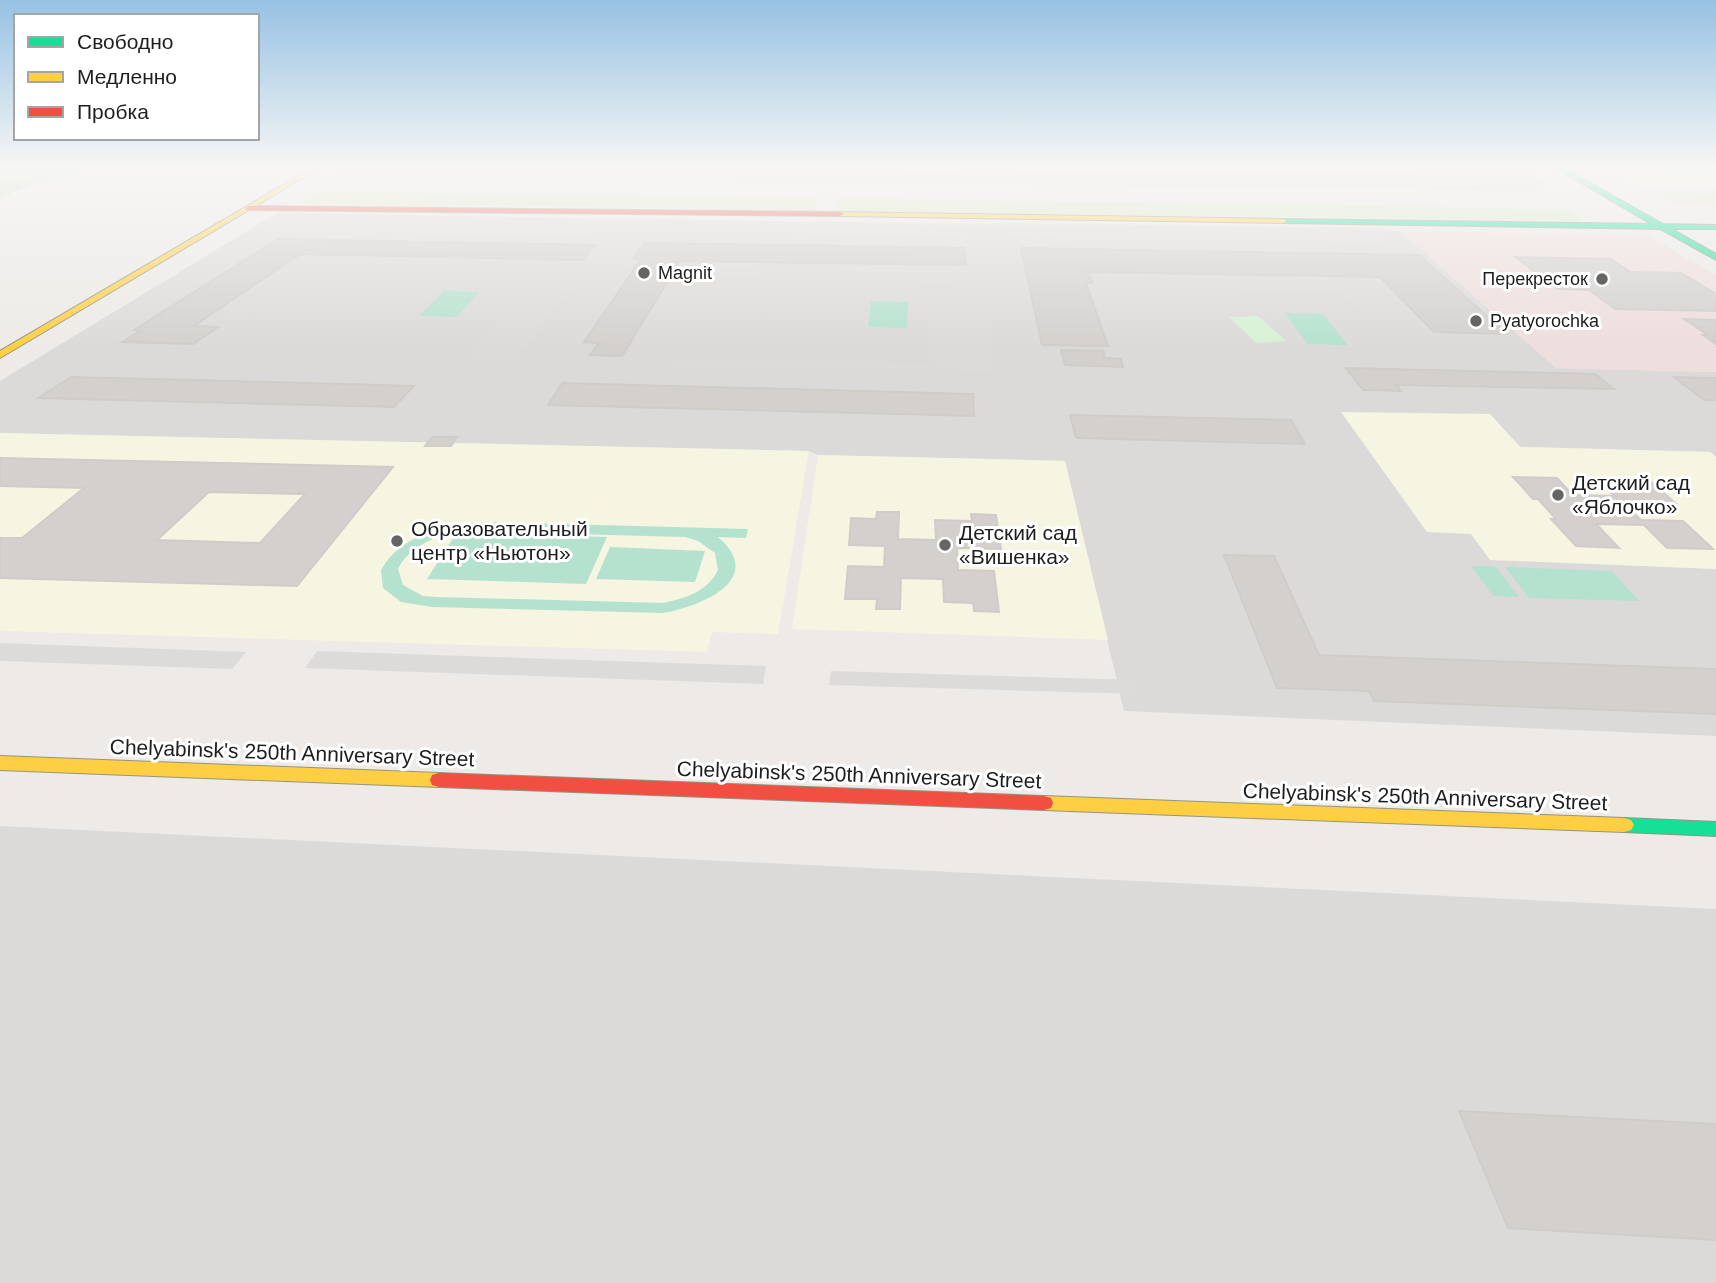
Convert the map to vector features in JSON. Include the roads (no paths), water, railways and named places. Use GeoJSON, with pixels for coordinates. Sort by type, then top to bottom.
{"type":"FeatureCollection","features":[{"type":"Feature","properties":{"kind":"street"},"geometry":{"type":"LineString","coordinates":[[0,355],[213,229]]}},
{"type":"Feature","properties":{"kind":"street"},"geometry":{"type":"LineString","coordinates":[[1665,229],[1716,257]]}},
{"type":"Feature","properties":{"kind":"street","name":"Chelyabinsk's 250th Anniversary Street"},"geometry":{"type":"LineString","coordinates":[[0,763],[1716,829]]}},
{"type":"Feature","properties":{"kind":"place","name":"Magnit"},"geometry":{"type":"Point","coordinates":[644,273]}},
{"type":"Feature","properties":{"kind":"place","name":"Перекресток"},"geometry":{"type":"Point","coordinates":[1602,279]}},
{"type":"Feature","properties":{"kind":"place","name":"Pyatyorochka"},"geometry":{"type":"Point","coordinates":[1476,321]}},
{"type":"Feature","properties":{"kind":"place","name":"Детский сад «Яблочко»"},"geometry":{"type":"Point","coordinates":[1558,495]}},
{"type":"Feature","properties":{"kind":"place","name":"Образовательный центр «Ньютон»"},"geometry":{"type":"Point","coordinates":[397,541]}},
{"type":"Feature","properties":{"kind":"place","name":"Детский сад «Вишенка»"},"geometry":{"type":"Point","coordinates":[945,545]}}]}
